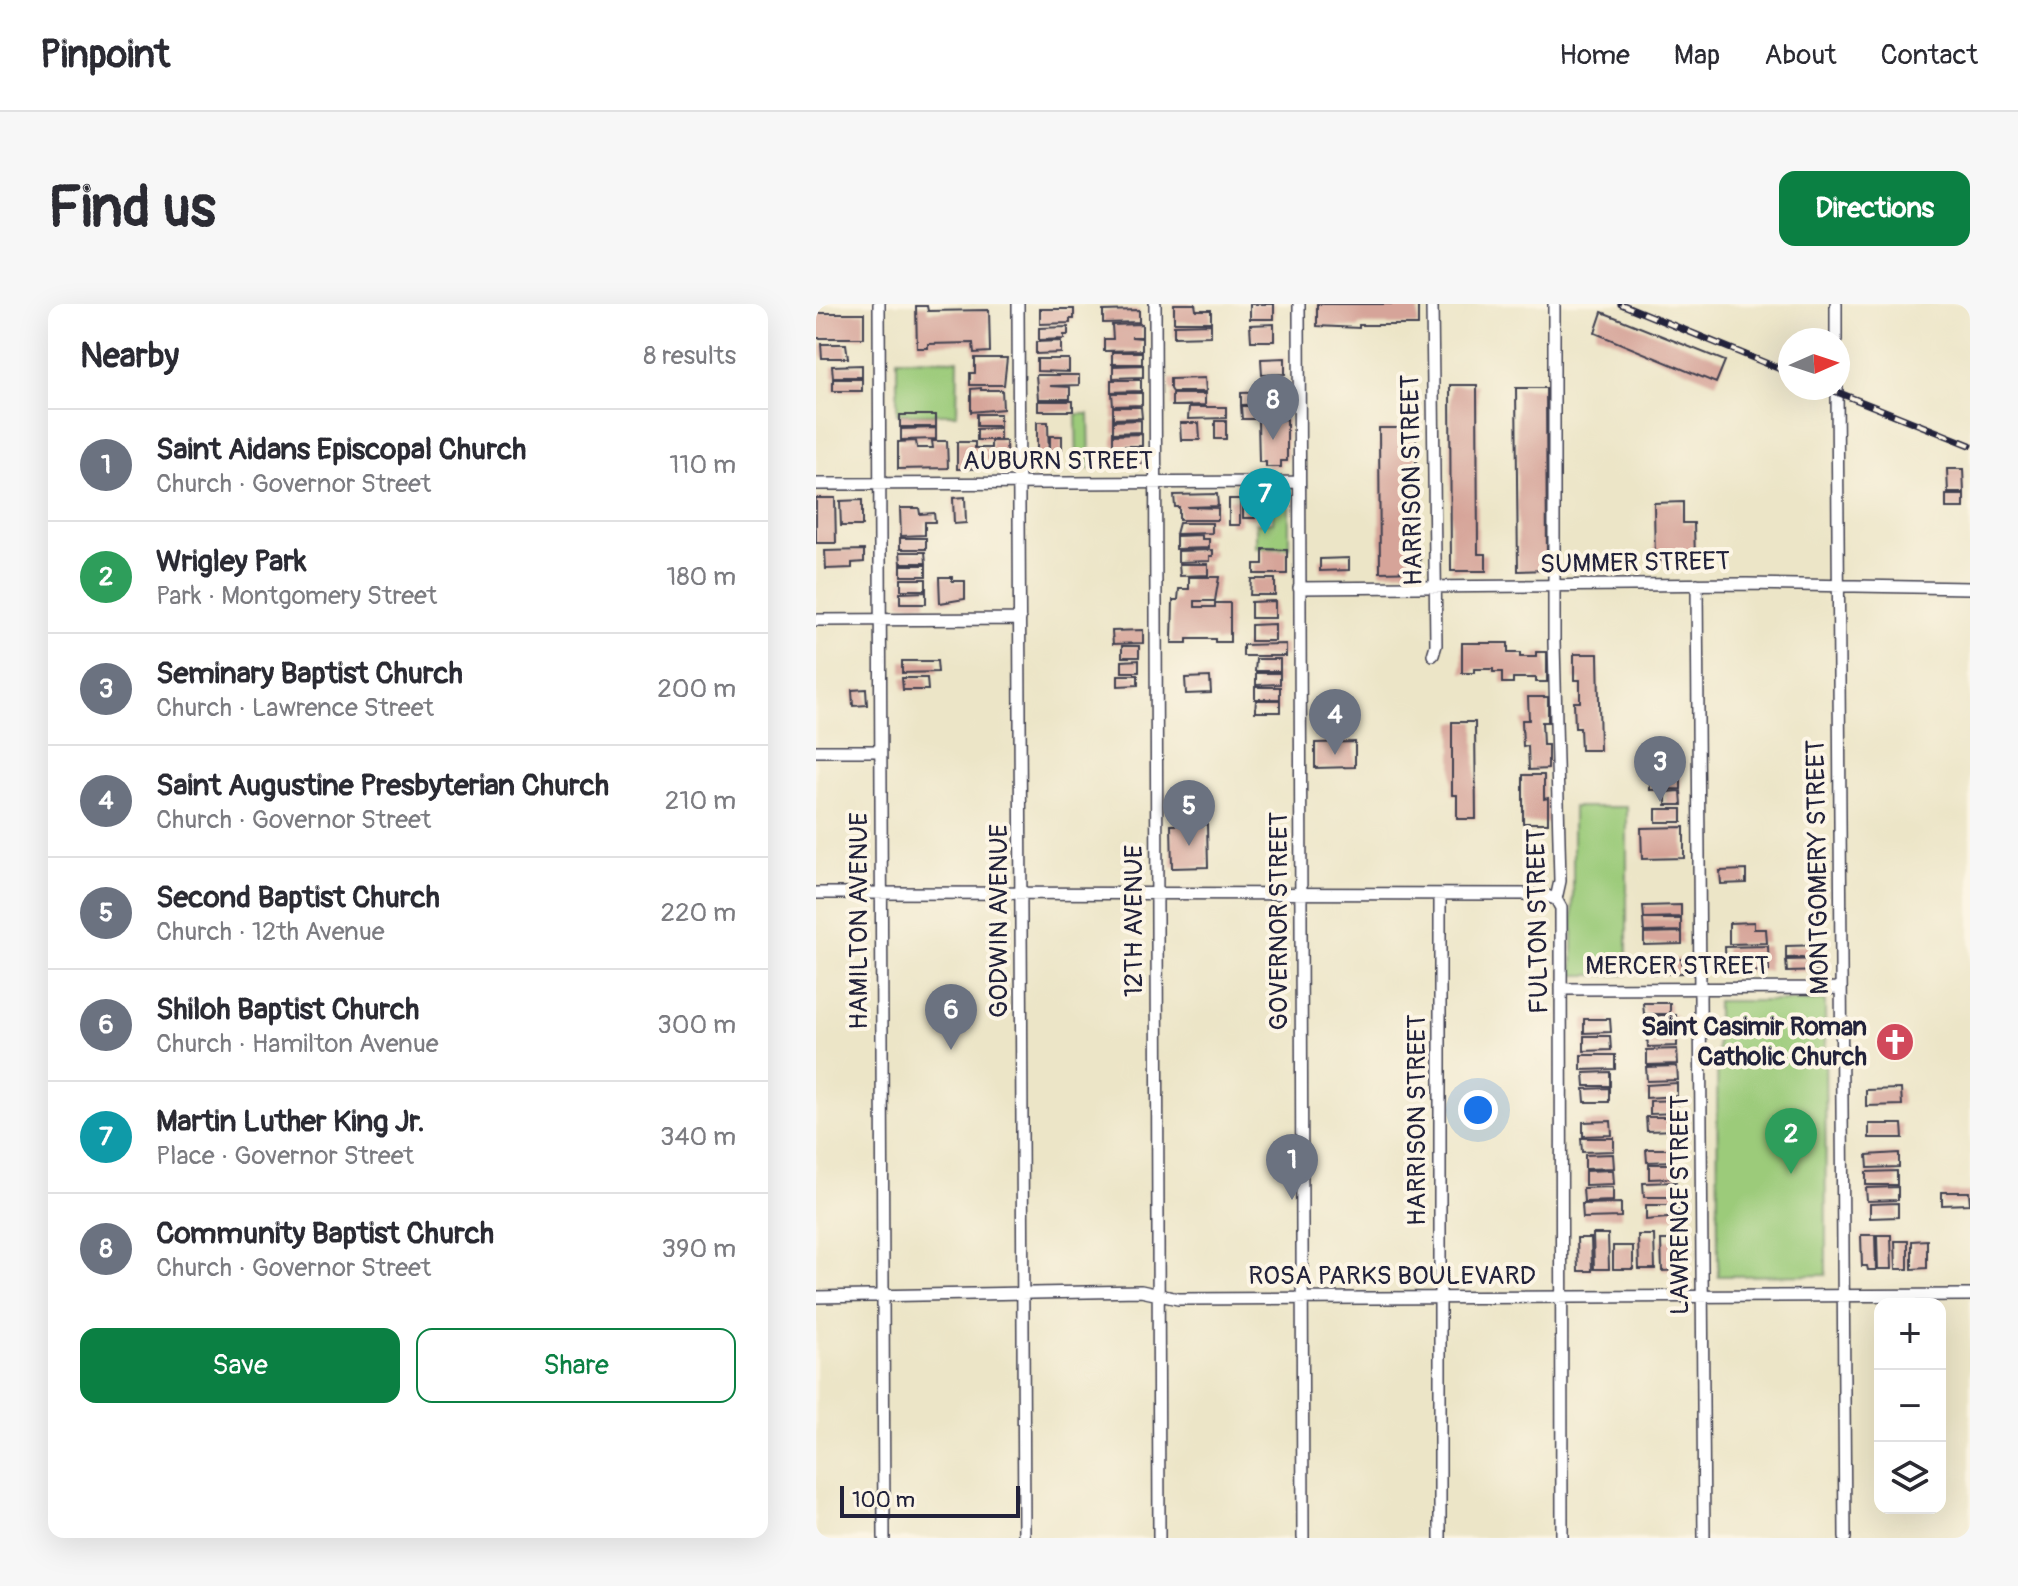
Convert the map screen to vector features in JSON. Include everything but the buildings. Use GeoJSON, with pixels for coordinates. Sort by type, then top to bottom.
{"type":"FeatureCollection","features":[{"type":"Feature","properties":{"kind":"street","name":"HAMILTON AVENUE"},"geometry":{"type":"LineString","coordinates":[[879,304],[884,1538]]}},
{"type":"Feature","properties":{"kind":"street","name":"GODWIN AVENUE"},"geometry":{"type":"LineString","coordinates":[[1018,304],[1024,1538]]}},
{"type":"Feature","properties":{"kind":"street","name":"12TH AVENUE"},"geometry":{"type":"LineString","coordinates":[[1155,304],[1159,1538]]}},
{"type":"Feature","properties":{"kind":"street","name":"GOVERNOR STREET"},"geometry":{"type":"LineString","coordinates":[[1299,304],[1303,1538]]}},
{"type":"Feature","properties":{"kind":"street","name":"HARRISON STREET"},"geometry":{"type":"LineString","coordinates":[[1432,304],[1436,645],[1433,655]]}},
{"type":"Feature","properties":{"kind":"street","name":"FULTON STREET"},"geometry":{"type":"LineString","coordinates":[[1554,304],[1554,586],[1560,881],[1556,899],[1561,908],[1562,1538]]}},
{"type":"Feature","properties":{"kind":"street"},"geometry":{"type":"LineString","coordinates":[[1836,304],[1836,328]]}},
{"type":"Feature","properties":{"kind":"street","name":"MONTGOMERY STREET"},"geometry":{"type":"LineString","coordinates":[[1837,400],[1845,1538]]}},
{"type":"Feature","properties":{"kind":"street","name":"AUBURN STREET"},"geometry":{"type":"LineString","coordinates":[[816,484],[1299,482]]}},
{"type":"Feature","properties":{"kind":"street","name":"SUMMER STREET"},"geometry":{"type":"LineString","coordinates":[[1299,588],[1697,584],[1970,588]]}},
{"type":"Feature","properties":{"kind":"street","name":"LAWRENCE STREET"},"geometry":{"type":"LineString","coordinates":[[1697,584],[1704,1538]]}},
{"type":"Feature","properties":{"kind":"street"},"geometry":{"type":"LineString","coordinates":[[816,620],[1020,619]]}},
{"type":"Feature","properties":{"kind":"street"},"geometry":{"type":"LineString","coordinates":[[816,751],[880,751]]}},
{"type":"Feature","properties":{"kind":"street"},"geometry":{"type":"LineString","coordinates":[[816,893],[1540,894],[1556,899]]}},
{"type":"Feature","properties":{"kind":"street","name":"HARRISON STREET"},"geometry":{"type":"LineString","coordinates":[[1440,894],[1440,1538]]}},
{"type":"Feature","properties":{"kind":"street","name":"MERCER STREET"},"geometry":{"type":"LineString","coordinates":[[1561,989],[1841,988]]}},
{"type":"Feature","properties":{"kind":"street","name":"ROSA PARKS BOULEVARD"},"geometry":{"type":"LineString","coordinates":[[816,1297],[1141,1291],[1178,1299],[1970,1295]]}},
{"type":"Feature","properties":{"kind":"green space"},"geometry":{"type":"Polygon","coordinates":[[[897,359],[958,360],[957,414],[897,414],[897,359]]]}},
{"type":"Feature","properties":{"kind":"green space"},"geometry":{"type":"Polygon","coordinates":[[[1076,414],[1089,414],[1090,468],[1077,468],[1076,414]]]}},
{"type":"Feature","properties":{"kind":"green space"},"geometry":{"type":"Polygon","coordinates":[[[1273,494],[1289,494],[1289,547],[1256,548],[1256,523],[1273,522],[1273,494]]]}},
{"type":"Feature","properties":{"kind":"green space"},"geometry":{"type":"Polygon","coordinates":[[[1573,807],[1627,807],[1627,975],[1573,975],[1573,807]]]}},
{"type":"Feature","properties":{"kind":"green space"},"geometry":{"type":"Polygon","coordinates":[[[1717,1001],[1825,1001],[1826,1275],[1718,1276],[1717,1001]]]}},
{"type":"Feature","properties":{"kind":"railway"},"geometry":{"type":"LineString","coordinates":[[1621,304],[1778,368]]}},
{"type":"Feature","properties":{"kind":"railway"},"geometry":{"type":"LineString","coordinates":[[1850,397],[1970,445]]}},
{"type":"Feature","properties":{"kind":"place","name":"Community Baptist Church"},"geometry":{"type":"Point","coordinates":[1273,440]}},
{"type":"Feature","properties":{"kind":"place","name":"Martin Luther King Jr."},"geometry":{"type":"Point","coordinates":[1265,534]}},
{"type":"Feature","properties":{"kind":"place","name":"Saint Augustine Presbyterian Church"},"geometry":{"type":"Point","coordinates":[1335,755]}},
{"type":"Feature","properties":{"kind":"place","name":"Seminary Baptist Church"},"geometry":{"type":"Point","coordinates":[1660,802]}},
{"type":"Feature","properties":{"kind":"place","name":"Second Baptist Church"},"geometry":{"type":"Point","coordinates":[1189,846]}},
{"type":"Feature","properties":{"kind":"place","name":"Saint Casimir Roman Catholic Church"},"geometry":{"type":"Point","coordinates":[1895,1042]}},
{"type":"Feature","properties":{"kind":"place","name":"Shiloh Baptist Church"},"geometry":{"type":"Point","coordinates":[951,1050]}},
{"type":"Feature","properties":{"kind":"place","name":"Wrigley Park"},"geometry":{"type":"Point","coordinates":[1791,1174]}},
{"type":"Feature","properties":{"kind":"place","name":"Saint Aidans Episcopal Church"},"geometry":{"type":"Point","coordinates":[1292,1200]}}]}
